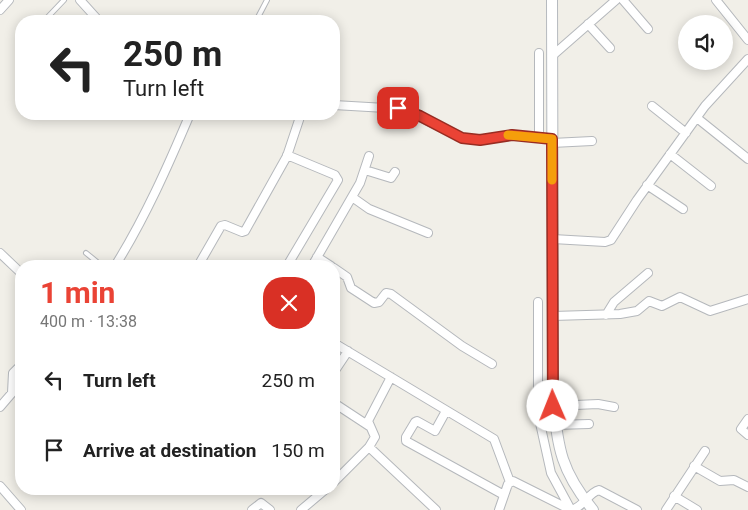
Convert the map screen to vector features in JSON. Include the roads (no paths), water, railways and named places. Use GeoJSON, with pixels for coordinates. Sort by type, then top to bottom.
{"type":"FeatureCollection","features":[{"type":"Feature","properties":{"kind":"street"},"geometry":{"type":"LineString","coordinates":[[0,10],[9,0]]}},
{"type":"Feature","properties":{"kind":"street"},"geometry":{"type":"LineString","coordinates":[[80,0],[94,15]]}},
{"type":"Feature","properties":{"kind":"street"},"geometry":{"type":"LineString","coordinates":[[552,0],[553,406],[564,466],[576,489],[577,507]]}},
{"type":"Feature","properties":{"kind":"street"},"geometry":{"type":"LineString","coordinates":[[552,56],[616,0]]}},
{"type":"Feature","properties":{"kind":"street"},"geometry":{"type":"LineString","coordinates":[[623,0],[648,29]]}},
{"type":"Feature","properties":{"kind":"street"},"geometry":{"type":"LineString","coordinates":[[716,0],[748,40]]}},
{"type":"Feature","properties":{"kind":"street"},"geometry":{"type":"LineString","coordinates":[[588,24],[610,48]]}},
{"type":"Feature","properties":{"kind":"street"},"geometry":{"type":"LineString","coordinates":[[539,52],[539,138]]}},
{"type":"Feature","properties":{"kind":"street"},"geometry":{"type":"LineString","coordinates":[[553,239],[605,242],[611,240],[647,185],[697,118],[719,90],[748,59]]}},
{"type":"Feature","properties":{"kind":"street"},"geometry":{"type":"LineString","coordinates":[[340,105],[403,109],[462,138],[480,140],[512,135],[552,141],[592,141]]}},
{"type":"Feature","properties":{"kind":"street"},"geometry":{"type":"LineString","coordinates":[[652,106],[686,133]]}},
{"type":"Feature","properties":{"kind":"street"},"geometry":{"type":"LineString","coordinates":[[697,118],[748,159]]}},
{"type":"Feature","properties":{"kind":"street"},"geometry":{"type":"LineString","coordinates":[[119,260],[133,236],[172,159],[188,120]]}},
{"type":"Feature","properties":{"kind":"street"},"geometry":{"type":"LineString","coordinates":[[204,260],[221,226],[225,225],[242,232],[245,231],[288,155],[299,120]]}},
{"type":"Feature","properties":{"kind":"street"},"geometry":{"type":"LineString","coordinates":[[670,154],[711,186]]}},
{"type":"Feature","properties":{"kind":"street"},"geometry":{"type":"LineString","coordinates":[[288,155],[335,175],[338,180],[291,260]]}},
{"type":"Feature","properties":{"kind":"street"},"geometry":{"type":"LineString","coordinates":[[315,260],[352,197],[365,170],[369,156]]}},
{"type":"Feature","properties":{"kind":"street"},"geometry":{"type":"LineString","coordinates":[[365,170],[391,178],[395,172]]}},
{"type":"Feature","properties":{"kind":"street"},"geometry":{"type":"LineString","coordinates":[[647,185],[683,209]]}},
{"type":"Feature","properties":{"kind":"street"},"geometry":{"type":"LineString","coordinates":[[352,197],[370,209],[428,233]]}},
{"type":"Feature","properties":{"kind":"street"},"geometry":{"type":"LineString","coordinates":[[0,252],[15,267]]}},
{"type":"Feature","properties":{"kind":"street"},"geometry":{"type":"LineString","coordinates":[[317,257],[322,260]]}},
{"type":"Feature","properties":{"kind":"street"},"geometry":{"type":"LineString","coordinates":[[340,272],[347,277],[351,288],[374,303],[379,302],[386,293],[391,294],[462,346],[492,364]]}},
{"type":"Feature","properties":{"kind":"street"},"geometry":{"type":"LineString","coordinates":[[606,315],[614,302],[648,273]]}},
{"type":"Feature","properties":{"kind":"street"},"geometry":{"type":"LineString","coordinates":[[553,316],[606,315],[635,311],[651,300],[662,306],[680,297],[710,311],[748,300]]}},
{"type":"Feature","properties":{"kind":"street"},"geometry":{"type":"LineString","coordinates":[[538,302],[538,414],[552,473],[577,507]]}},
{"type":"Feature","properties":{"kind":"street"},"geometry":{"type":"LineString","coordinates":[[340,346],[496,441],[510,482],[499,510]]}},
{"type":"Feature","properties":{"kind":"street"},"geometry":{"type":"LineString","coordinates":[[340,363],[348,351]]}},
{"type":"Feature","properties":{"kind":"street"},"geometry":{"type":"LineString","coordinates":[[0,407],[12,393],[13,373],[15,371]]}},
{"type":"Feature","properties":{"kind":"street"},"geometry":{"type":"LineString","coordinates":[[369,426],[370,417],[391,377]]}},
{"type":"Feature","properties":{"kind":"street"},"geometry":{"type":"LineString","coordinates":[[553,406],[598,404],[614,407]]}},
{"type":"Feature","properties":{"kind":"street"},"geometry":{"type":"LineString","coordinates":[[340,407],[369,426],[375,437],[340,476]]}},
{"type":"Feature","properties":{"kind":"street"},"geometry":{"type":"LineString","coordinates":[[446,411],[436,430],[414,422],[406,437],[406,441],[504,494]]}},
{"type":"Feature","properties":{"kind":"street"},"geometry":{"type":"LineString","coordinates":[[748,419],[741,429],[748,436]]}},
{"type":"Feature","properties":{"kind":"street"},"geometry":{"type":"LineString","coordinates":[[555,425],[589,424]]}},
{"type":"Feature","properties":{"kind":"street"},"geometry":{"type":"LineString","coordinates":[[368,447],[436,510]]}},
{"type":"Feature","properties":{"kind":"street"},"geometry":{"type":"LineString","coordinates":[[666,510],[705,451]]}},
{"type":"Feature","properties":{"kind":"street"},"geometry":{"type":"LineString","coordinates":[[694,466],[720,481],[734,480],[748,487]]}},
{"type":"Feature","properties":{"kind":"street"},"geometry":{"type":"LineString","coordinates":[[510,482],[517,482],[559,508],[577,507],[593,510]]}},
{"type":"Feature","properties":{"kind":"street"},"geometry":{"type":"LineString","coordinates":[[0,486],[21,510]]}},
{"type":"Feature","properties":{"kind":"street"},"geometry":{"type":"LineString","coordinates":[[577,507],[595,491],[599,490],[637,510]]}},
{"type":"Feature","properties":{"kind":"street"},"geometry":{"type":"LineString","coordinates":[[301,510],[319,495]]}},
{"type":"Feature","properties":{"kind":"street"},"geometry":{"type":"LineString","coordinates":[[674,496],[697,510]]}},
{"type":"Feature","properties":{"kind":"street"},"geometry":{"type":"LineString","coordinates":[[252,510],[261,503],[270,510]]}},
{"type":"Feature","properties":{"kind":"lane"},"geometry":{"type":"LineString","coordinates":[[50,15],[64,0]]}},
{"type":"Feature","properties":{"kind":"lane"},"geometry":{"type":"LineString","coordinates":[[259,15],[267,0]]}},
{"type":"Feature","properties":{"kind":"lane"},"geometry":{"type":"LineString","coordinates":[[86,253],[95,260]]}}]}
